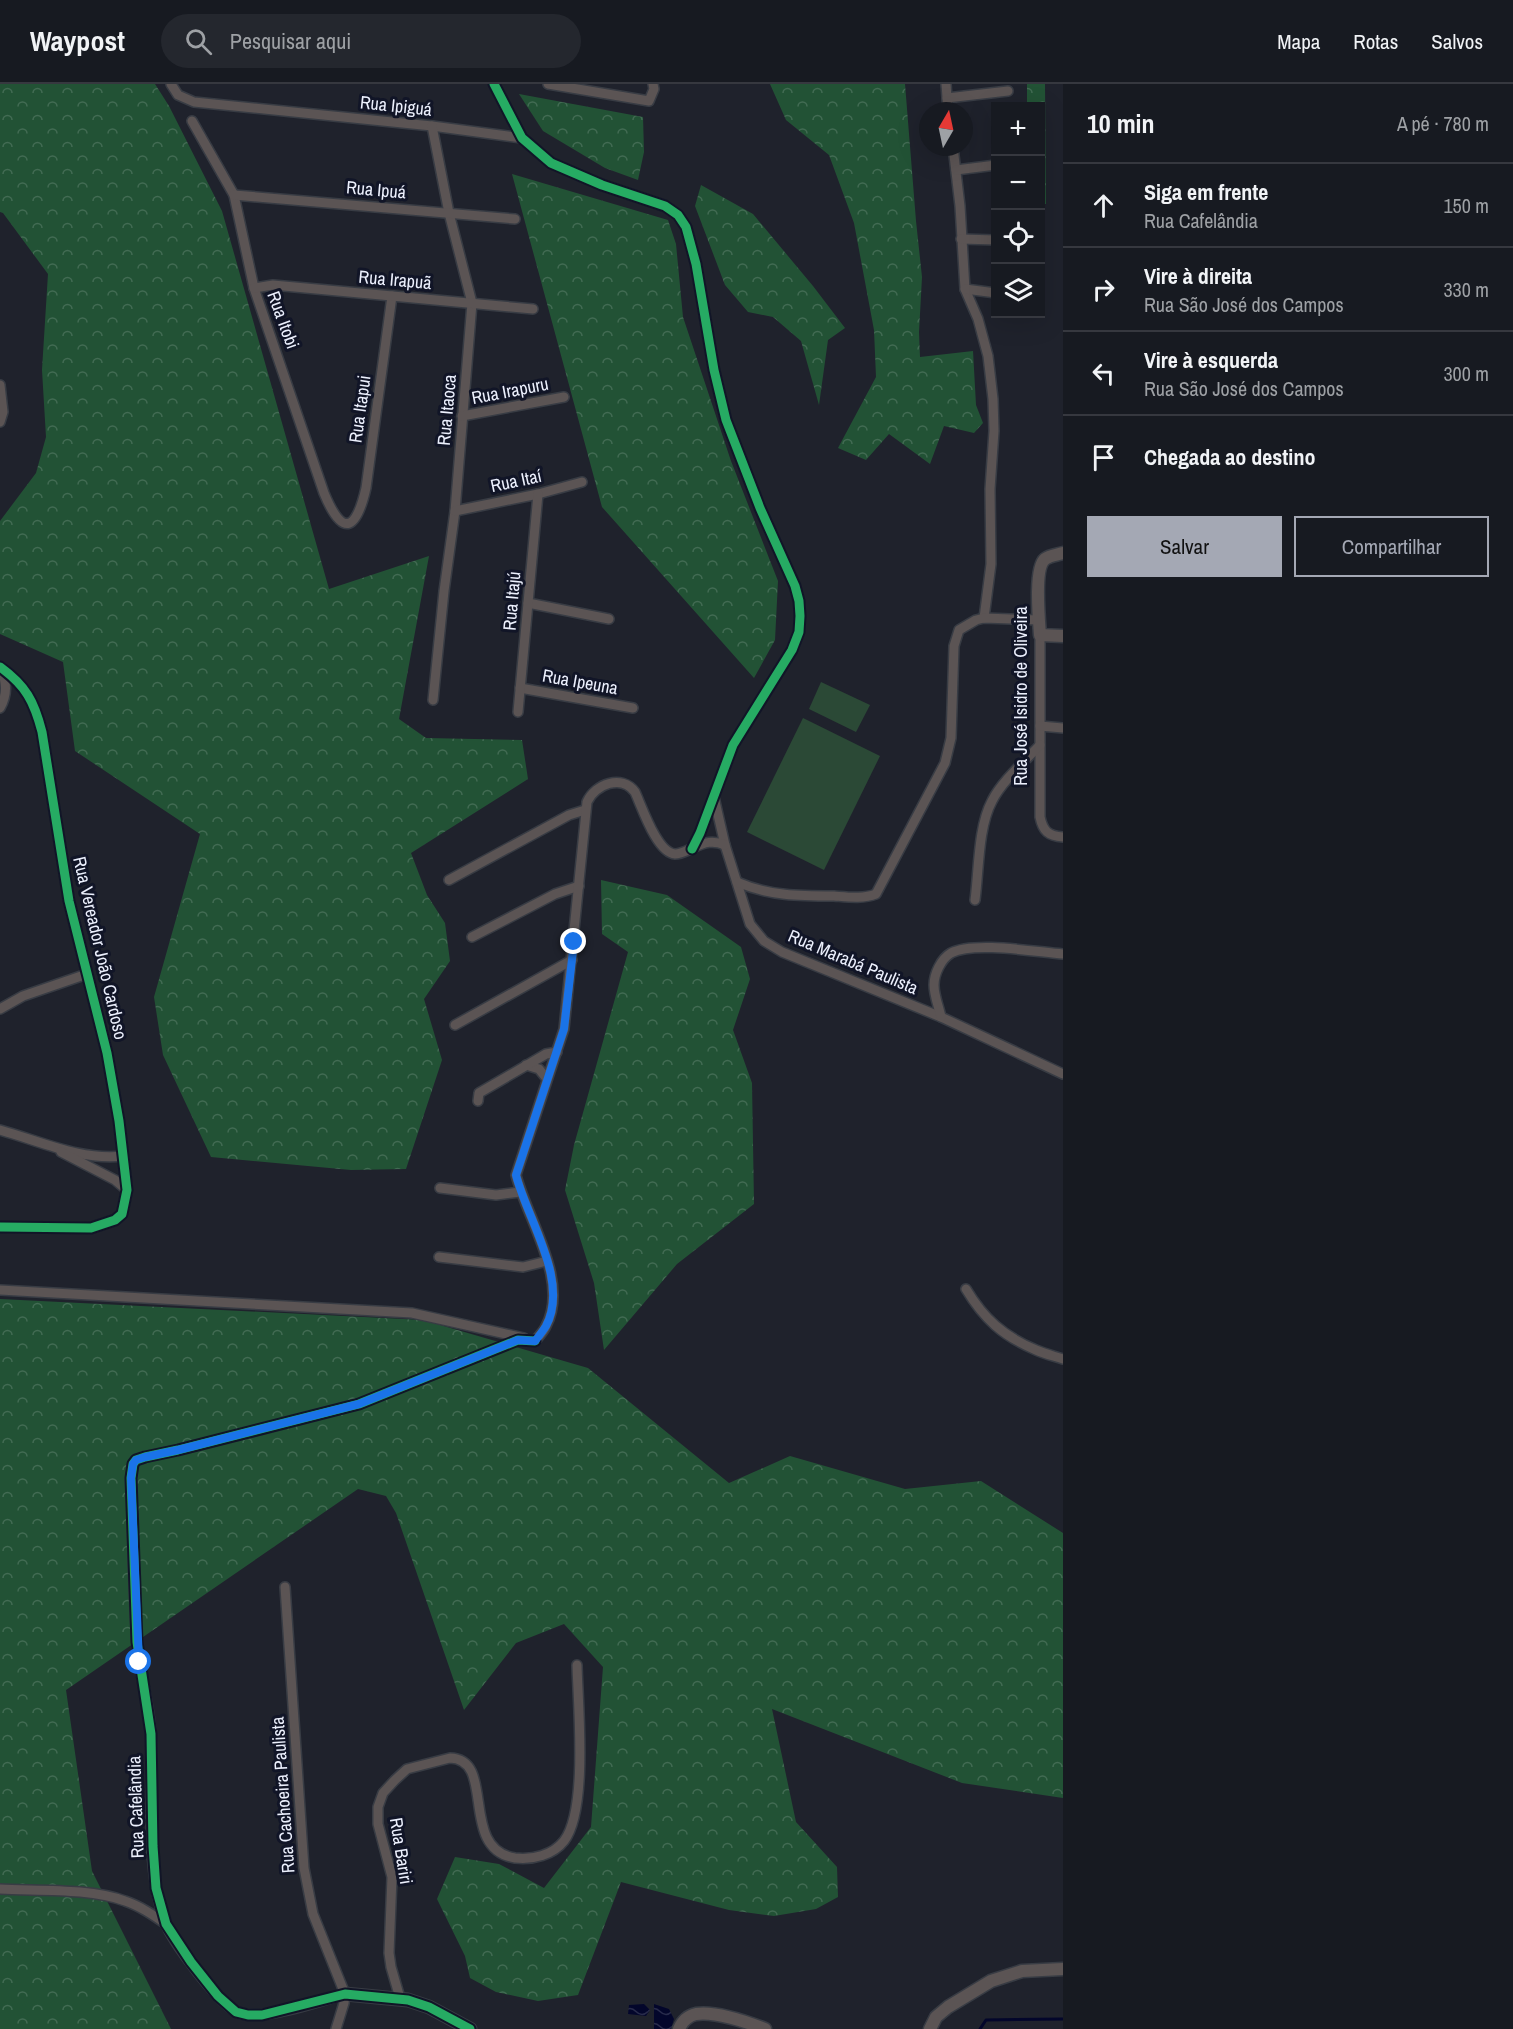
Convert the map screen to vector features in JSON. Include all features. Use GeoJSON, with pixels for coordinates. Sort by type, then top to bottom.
{"type":"FeatureCollection","features":[{"type":"Feature","properties":{"kind":"street","name":"Rua Ipiguá"},"geometry":{"type":"LineString","coordinates":[[171,84],[178,95],[194,102],[432,126],[522,138]]}},
{"type":"Feature","properties":{"kind":"street"},"geometry":{"type":"LineString","coordinates":[[494,84],[522,138],[551,163],[602,185],[665,206],[678,215],[686,227],[696,264],[714,370],[726,420],[760,508],[800,601],[801,616],[792,650],[733,745],[692,849]]}},
{"type":"Feature","properties":{"kind":"street"},"geometry":{"type":"LineString","coordinates":[[548,84],[649,102],[653,84]]}},
{"type":"Feature","properties":{"kind":"street"},"geometry":{"type":"LineString","coordinates":[[946,84],[947,102]]}},
{"type":"Feature","properties":{"kind":"street"},"geometry":{"type":"LineString","coordinates":[[947,98],[1008,92]]}},
{"type":"Feature","properties":{"kind":"street","name":"Rua Itobi"},"geometry":{"type":"LineString","coordinates":[[192,121],[234,195],[254,288],[331,510],[338,520],[350,523]]}},
{"type":"Feature","properties":{"kind":"street","name":"Rua Itaoca"},"geometry":{"type":"LineString","coordinates":[[432,126],[449,213],[472,303],[455,510],[433,700]]}},
{"type":"Feature","properties":{"kind":"street"},"geometry":{"type":"LineString","coordinates":[[954,156],[965,289],[978,319],[988,356],[993,399],[994,431],[990,489],[991,564],[984,618]]}},
{"type":"Feature","properties":{"kind":"street"},"geometry":{"type":"LineString","coordinates":[[956,170],[991,166]]}},
{"type":"Feature","properties":{"kind":"street","name":"Rua Ipuá"},"geometry":{"type":"LineString","coordinates":[[234,195],[515,219]]}},
{"type":"Feature","properties":{"kind":"street"},"geometry":{"type":"LineString","coordinates":[[961,240],[991,240]]}},
{"type":"Feature","properties":{"kind":"street","name":"Rua Irapuã"},"geometry":{"type":"LineString","coordinates":[[254,288],[273,285],[533,309]]}},
{"type":"Feature","properties":{"kind":"street"},"geometry":{"type":"LineString","coordinates":[[965,289],[991,292]]}},
{"type":"Feature","properties":{"kind":"street","name":"Rua Itapui"},"geometry":{"type":"LineString","coordinates":[[350,523],[359,512],[366,488],[392,296]]}},
{"type":"Feature","properties":{"kind":"street"},"geometry":{"type":"LineString","coordinates":[[0,385],[3,412],[0,422]]}},
{"type":"Feature","properties":{"kind":"street","name":"Rua Irapuru"},"geometry":{"type":"LineString","coordinates":[[462,416],[564,397]]}},
{"type":"Feature","properties":{"kind":"street","name":"Rua Itaí"},"geometry":{"type":"LineString","coordinates":[[455,510],[537,494],[582,482]]}},
{"type":"Feature","properties":{"kind":"street","name":"Rua Itajú"},"geometry":{"type":"LineString","coordinates":[[518,711],[537,494]]}},
{"type":"Feature","properties":{"kind":"street","name":"Rua José Isidro de Oliveira"},"geometry":{"type":"LineString","coordinates":[[1063,553],[1044,560],[1041,565],[1039,620],[1039,807],[1042,828],[1051,836],[1063,837]]}},
{"type":"Feature","properties":{"kind":"street"},"geometry":{"type":"LineString","coordinates":[[528,603],[609,619]]}},
{"type":"Feature","properties":{"kind":"street"},"geometry":{"type":"LineString","coordinates":[[737,882],[753,890],[786,896],[858,897],[876,894],[945,763],[949,751],[956,638],[959,630],[967,624],[984,618],[1039,620]]}},
{"type":"Feature","properties":{"kind":"street"},"geometry":{"type":"LineString","coordinates":[[1040,635],[1063,636]]}},
{"type":"Feature","properties":{"kind":"street"},"geometry":{"type":"LineString","coordinates":[[0,708],[6,696],[7,686],[1,667]]}},
{"type":"Feature","properties":{"kind":"street","name":"Rua Vereador João Cardoso"},"geometry":{"type":"LineString","coordinates":[[0,1227],[91,1228],[115,1220],[122,1214],[127,1190],[107,1053],[69,901],[42,732],[36,710],[22,684],[1,667]]}},
{"type":"Feature","properties":{"kind":"street","name":"Rua Ipeuna"},"geometry":{"type":"LineString","coordinates":[[520,688],[633,708]]}},
{"type":"Feature","properties":{"kind":"street"},"geometry":{"type":"LineString","coordinates":[[1040,726],[1063,728]]}},
{"type":"Feature","properties":{"kind":"street"},"geometry":{"type":"LineString","coordinates":[[975,900],[987,813],[997,793],[1040,745]]}},
{"type":"Feature","properties":{"kind":"street"},"geometry":{"type":"LineString","coordinates":[[0,1290],[412,1313],[535,1341],[547,1325],[553,1293],[548,1261],[520,1192],[516,1175],[564,1029],[573,960],[587,802],[592,793],[610,783],[622,782],[632,787],[653,832],[664,848],[676,854],[708,842],[725,845]]}},
{"type":"Feature","properties":{"kind":"street","name":"Rua Marabá Paulista"},"geometry":{"type":"LineString","coordinates":[[714,795],[725,845],[750,924],[764,941],[782,952],[941,1017],[1063,1074]]}},
{"type":"Feature","properties":{"kind":"street"},"geometry":{"type":"LineString","coordinates":[[449,880],[569,815],[585,810]]}},
{"type":"Feature","properties":{"kind":"street"},"geometry":{"type":"LineString","coordinates":[[472,937],[555,894],[579,886]]}},
{"type":"Feature","properties":{"kind":"street"},"geometry":{"type":"LineString","coordinates":[[941,1017],[934,985],[945,957],[953,952],[967,948],[983,948],[1063,954]]}},
{"type":"Feature","properties":{"kind":"street"},"geometry":{"type":"LineString","coordinates":[[455,1025],[573,960]]}},
{"type":"Feature","properties":{"kind":"street"},"geometry":{"type":"LineString","coordinates":[[0,1009],[23,996],[87,974]]}},
{"type":"Feature","properties":{"kind":"street"},"geometry":{"type":"LineString","coordinates":[[478,1101],[479,1093],[546,1054],[557,1052]]}},
{"type":"Feature","properties":{"kind":"street"},"geometry":{"type":"LineString","coordinates":[[526,1065],[539,1069],[547,1079]]}},
{"type":"Feature","properties":{"kind":"street"},"geometry":{"type":"LineString","coordinates":[[0,1130],[51,1146],[93,1155],[123,1156]]}},
{"type":"Feature","properties":{"kind":"street"},"geometry":{"type":"LineString","coordinates":[[51,1146],[115,1180],[127,1190]]}},
{"type":"Feature","properties":{"kind":"street"},"geometry":{"type":"LineString","coordinates":[[440,1188],[496,1195],[520,1192]]}},
{"type":"Feature","properties":{"kind":"street"},"geometry":{"type":"LineString","coordinates":[[439,1257],[523,1267],[548,1261]]}},
{"type":"Feature","properties":{"kind":"street"},"geometry":{"type":"LineString","coordinates":[[966,1289],[979,1311],[1010,1336],[1039,1352],[1063,1359]]}},
{"type":"Feature","properties":{"kind":"street","name":"Rua Cafelândia"},"geometry":{"type":"LineString","coordinates":[[345,1994],[262,2015],[236,2012],[211,1988],[166,1924],[156,1888],[151,1734],[137,1642],[131,1478],[133,1464],[136,1460],[145,1457],[359,1404],[518,1340],[535,1341]]}},
{"type":"Feature","properties":{"kind":"street","name":"Rua Cachoeira Paulista"},"geometry":{"type":"LineString","coordinates":[[285,1587],[304,1868],[313,1914],[345,1994]]}},
{"type":"Feature","properties":{"kind":"street","name":"Rua Bariri"},"geometry":{"type":"LineString","coordinates":[[400,1998],[389,1953],[392,1877],[378,1824],[378,1807],[383,1793],[407,1769],[456,1758],[461,1760],[473,1774],[482,1830],[490,1845],[501,1855],[517,1858],[536,1857],[553,1852],[565,1840],[572,1824],[577,1799],[580,1766],[577,1665]]}},
{"type":"Feature","properties":{"kind":"street","name":"Rua Cafelândia"},"geometry":{"type":"LineString","coordinates":[[0,1890],[96,1894],[115,1897],[141,1907],[166,1924]]}},
{"type":"Feature","properties":{"kind":"street"},"geometry":{"type":"LineString","coordinates":[[930,2029],[936,2017],[948,2007],[991,1982],[1022,1971],[1063,1970]]}},
{"type":"Feature","properties":{"kind":"street"},"geometry":{"type":"LineString","coordinates":[[336,2029],[345,1994],[400,1998],[429,2007],[470,2029]]}},
{"type":"Feature","properties":{"kind":"street"},"geometry":{"type":"LineString","coordinates":[[679,2029],[689,2016],[704,2014],[765,2029]]}},
{"type":"Feature","properties":{"kind":"green space"},"geometry":{"type":"Polygon","coordinates":[[[0,84],[155,84],[169,106],[222,211],[329,589],[429,556],[399,719],[426,738],[522,740],[528,779],[411,853],[427,895],[445,923],[450,961],[424,999],[442,1060],[406,1169],[351,1170],[211,1157],[163,1055],[154,997],[200,834],[75,751],[63,662],[0,634],[0,521],[36,473],[46,437],[42,370],[48,274],[0,212],[0,84]]]}},
{"type":"Feature","properties":{"kind":"green space"},"geometry":{"type":"Polygon","coordinates":[[[770,84],[905,84],[922,277],[920,357],[973,351],[976,405],[983,423],[974,433],[944,426],[930,464],[889,434],[866,460],[838,448],[876,377],[874,330],[854,223],[829,155],[786,120],[770,84]]]}},
{"type":"Feature","properties":{"kind":"green space"},"geometry":{"type":"Polygon","coordinates":[[[1027,84],[1045,84],[1046,204],[1045,102],[1027,102],[1027,84]]]}},
{"type":"Feature","properties":{"kind":"green space"},"geometry":{"type":"Polygon","coordinates":[[[519,94],[643,117],[644,152],[638,180],[605,168],[543,131],[519,94]]]}},
{"type":"Feature","properties":{"kind":"green space"},"geometry":{"type":"Polygon","coordinates":[[[512,174],[668,220],[676,244],[683,317],[731,461],[778,581],[775,640],[754,678],[602,507],[512,174]]]}},
{"type":"Feature","properties":{"kind":"green space"},"geometry":{"type":"Polygon","coordinates":[[[701,185],[753,214],[845,328],[828,340],[819,405],[801,341],[773,317],[748,312],[725,285],[695,206],[701,185]]]}},
{"type":"Feature","properties":{"kind":"green space"},"geometry":{"type":"Polygon","coordinates":[[[821,682],[870,705],[856,732],[809,709],[821,682]]]}},
{"type":"Feature","properties":{"kind":"green space"},"geometry":{"type":"Polygon","coordinates":[[[803,718],[880,756],[824,870],[747,832],[803,718]]]}},
{"type":"Feature","properties":{"kind":"green space"},"geometry":{"type":"Polygon","coordinates":[[[601,880],[667,895],[741,947],[750,979],[733,1030],[752,1083],[754,1204],[677,1264],[604,1350],[594,1283],[565,1190],[574,1145],[628,952],[602,934],[601,880]]]}},
{"type":"Feature","properties":{"kind":"green space"},"geometry":{"type":"Polygon","coordinates":[[[0,1299],[423,1320],[588,1368],[729,1483],[790,1456],[905,1489],[981,1481],[1063,1533],[1063,1798],[962,1783],[772,1709],[796,1822],[837,1867],[838,1897],[816,1909],[774,1916],[729,1910],[621,1882],[578,1995],[538,2001],[496,1992],[470,1978],[465,1956],[437,1899],[455,1857],[499,1864],[544,1888],[591,1827],[603,1667],[564,1624],[516,1643],[464,1710],[396,1513],[386,1496],[358,1489],[66,1690],[92,1871],[171,2029],[0,2029],[0,1299]]]}},
{"type":"Feature","properties":{"kind":"water"},"geometry":{"type":"Polygon","coordinates":[[[644,2004],[650,2010],[646,2016],[628,2014],[629,2005],[644,2004]]]}},
{"type":"Feature","properties":{"kind":"water"},"geometry":{"type":"Polygon","coordinates":[[[654,2004],[669,2009],[674,2019],[671,2029],[654,2029],[654,2004]]]}},
{"type":"Feature","properties":{"kind":"waterway"},"geometry":{"type":"LineString","coordinates":[[980,2029],[986,2020],[1063,2019]]}},
{"type":"Feature","properties":{"kind":"cycle path"},"geometry":{"type":"LineString","coordinates":[[494,84],[522,138],[551,163],[602,185],[665,206],[678,215],[686,227],[696,264],[714,370],[726,420],[760,508],[795,586],[799,601],[799,632],[792,650],[733,745],[692,849]]}},
{"type":"Feature","properties":{"kind":"cycle path"},"geometry":{"type":"LineString","coordinates":[[0,667],[28,695],[36,711],[42,732],[69,901],[107,1053],[119,1121],[127,1190],[122,1214],[115,1220],[91,1228],[0,1227]]}},
{"type":"Feature","properties":{"kind":"cycle path"},"geometry":{"type":"LineString","coordinates":[[470,2029],[429,2007],[408,2000],[345,1994],[262,2015],[236,2012],[218,1996],[191,1962],[166,1924],[156,1888],[151,1734],[137,1642],[131,1478],[133,1464],[136,1460],[359,1404],[518,1340],[535,1341]]}},
{"type":"Feature","properties":{"kind":"route"},"geometry":{"type":"LineString","coordinates":[[139,1662],[131,1478],[133,1464],[136,1460],[359,1404],[518,1340],[535,1341],[547,1325],[553,1293],[551,1274],[520,1192],[516,1175],[564,1029],[574,942]]}}]}
